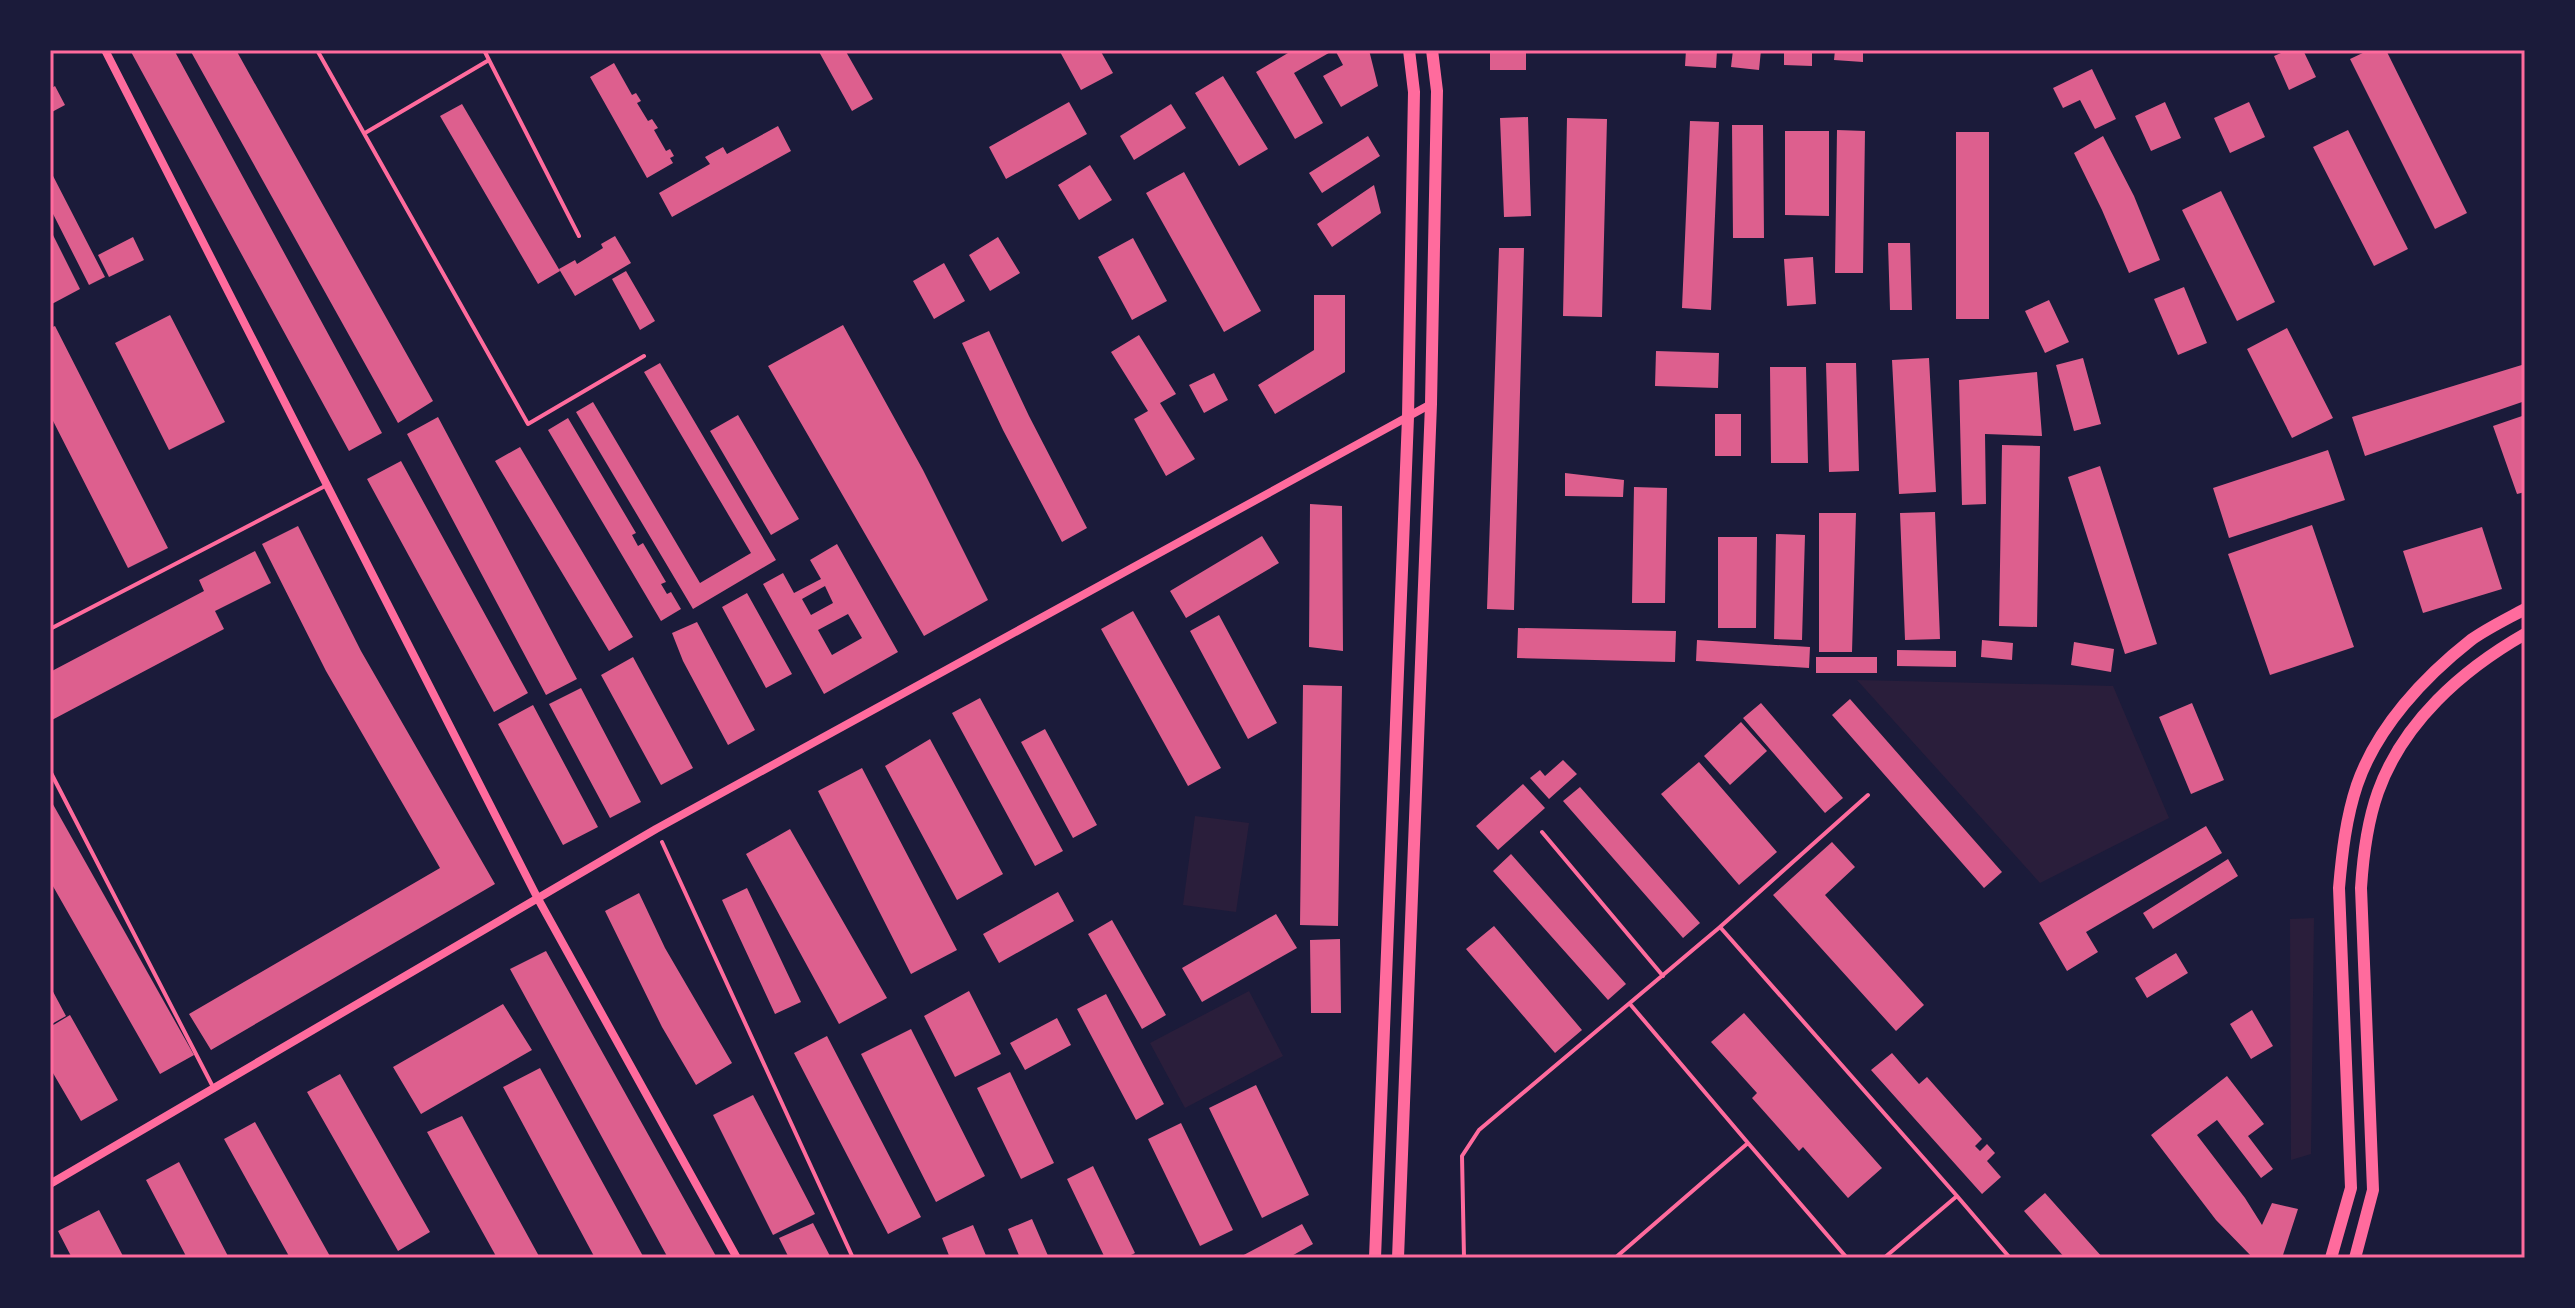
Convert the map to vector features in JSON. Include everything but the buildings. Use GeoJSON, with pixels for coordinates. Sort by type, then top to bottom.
{"type":"FeatureCollection","features":[{"type":"Feature","properties":{"kind":"main road"},"geometry":{"type":"LineString","coordinates":[[1375,1258],[1408,417],[1414,92],[1409,50]]}},
{"type":"Feature","properties":{"kind":"main road"},"geometry":{"type":"LineString","coordinates":[[1398,1258],[1431,404],[1437,91],[1432,50]]}},
{"type":"Feature","properties":{"kind":"main road"},"geometry":{"type":"LineString","coordinates":[[2331,1258],[2351,1188],[2339,888],[2343,840],[2358,783],[2387,727],[2422,684],[2473,639],[2525,609]]}},
{"type":"Feature","properties":{"kind":"main road"},"geometry":{"type":"LineString","coordinates":[[2355,1258],[2373,1190],[2361,888],[2364,843],[2378,791],[2405,738],[2438,699],[2486,657],[2525,634]]}},
{"type":"Feature","properties":{"kind":"street"},"geometry":{"type":"LineString","coordinates":[[105,50],[537,897],[737,1258]]}},
{"type":"Feature","properties":{"kind":"street"},"geometry":{"type":"LineString","coordinates":[[50,1184],[656,829],[1431,404]]}},
{"type":"Feature","properties":{"kind":"lane"},"geometry":{"type":"LineString","coordinates":[[317,50],[528,424],[644,356]]}},
{"type":"Feature","properties":{"kind":"lane"},"geometry":{"type":"LineString","coordinates":[[484,50],[579,236]]}},
{"type":"Feature","properties":{"kind":"lane"},"geometry":{"type":"LineString","coordinates":[[365,133],[489,60]]}},
{"type":"Feature","properties":{"kind":"lane"},"geometry":{"type":"LineString","coordinates":[[50,629],[327,485]]}},
{"type":"Feature","properties":{"kind":"lane"},"geometry":{"type":"LineString","coordinates":[[50,771],[213,1087]]}},
{"type":"Feature","properties":{"kind":"lane"},"geometry":{"type":"LineString","coordinates":[[1464,1258],[1462,1156],[1479,1130],[1720,927],[1868,795]]}},
{"type":"Feature","properties":{"kind":"lane"},"geometry":{"type":"LineString","coordinates":[[1542,832],[1663,976]]}},
{"type":"Feature","properties":{"kind":"lane"},"geometry":{"type":"LineString","coordinates":[[1720,927],[2010,1258]]}},
{"type":"Feature","properties":{"kind":"lane"},"geometry":{"type":"LineString","coordinates":[[1630,1004],[1847,1258]]}},
{"type":"Feature","properties":{"kind":"lane"},"geometry":{"type":"LineString","coordinates":[[1615,1258],[1748,1143]]}},
{"type":"Feature","properties":{"kind":"lane"},"geometry":{"type":"LineString","coordinates":[[1884,1258],[1957,1196]]}},
{"type":"Feature","properties":{"kind":"path"},"geometry":{"type":"LineString","coordinates":[[656,829],[853,1258]]}},
{"type":"Feature","properties":{"kind":"shaded area"},"geometry":{"type":"Polygon","coordinates":[[[1857,680],[2113,686],[2169,818],[2040,883],[1857,680]]]}},
{"type":"Feature","properties":{"kind":"shaded area"},"geometry":{"type":"Polygon","coordinates":[[[1195,816],[1249,823],[1236,912],[1183,905],[1195,816]]]}},
{"type":"Feature","properties":{"kind":"shaded area"},"geometry":{"type":"Polygon","coordinates":[[[2314,918],[2311,1154],[2291,1160],[2290,919],[2314,918]]]}},
{"type":"Feature","properties":{"kind":"shaded area"},"geometry":{"type":"Polygon","coordinates":[[[1249,991],[1283,1056],[1185,1108],[1150,1043],[1249,991]]]}}]}
